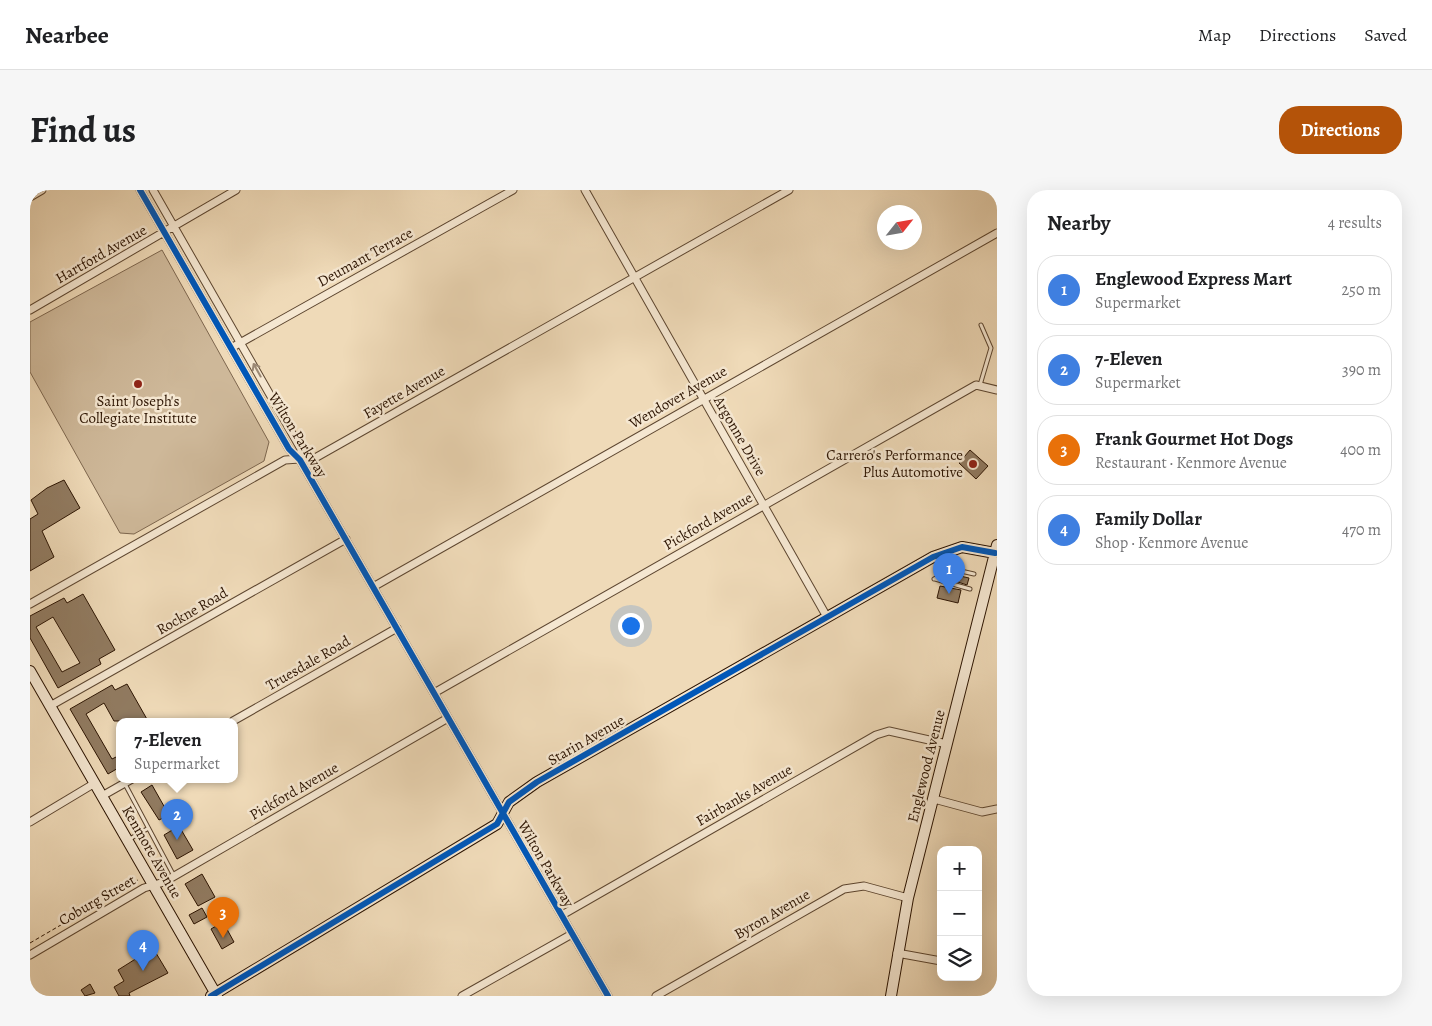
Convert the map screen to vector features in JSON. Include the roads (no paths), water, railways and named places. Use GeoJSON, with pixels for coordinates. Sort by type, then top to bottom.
{"type":"FeatureCollection","features":[{"type":"Feature","properties":{"kind":"street"},"geometry":{"type":"LineString","coordinates":[[30,197],[42,190]]}},
{"type":"Feature","properties":{"kind":"street","name":"Wilton Parkway"},"geometry":{"type":"LineString","coordinates":[[140,190],[289,449],[300,460],[374,587],[608,996]]}},
{"type":"Feature","properties":{"kind":"street","name":"Wilton Parkway"},"geometry":{"type":"LineString","coordinates":[[154,190],[242,342],[301,449],[300,460]]}},
{"type":"Feature","properties":{"kind":"street","name":"Hartford Avenue"},"geometry":{"type":"LineString","coordinates":[[30,310],[158,237],[164,230],[236,190]]}},
{"type":"Feature","properties":{"kind":"street","name":"Deumant Terrace"},"geometry":{"type":"LineString","coordinates":[[231,348],[513,190]]}},
{"type":"Feature","properties":{"kind":"street","name":"Argonne Drive"},"geometry":{"type":"LineString","coordinates":[[585,190],[827,617]]}},
{"type":"Feature","properties":{"kind":"street","name":"Fayette Avenue"},"geometry":{"type":"LineString","coordinates":[[30,604],[285,460],[315,458],[789,190]]}},
{"type":"Feature","properties":{"kind":"street","name":"Wendover Avenue"},"geometry":{"type":"LineString","coordinates":[[374,587],[997,233]]}},
{"type":"Feature","properties":{"kind":"street","name":"Pickford Avenue"},"geometry":{"type":"LineString","coordinates":[[434,693],[976,385],[980,386]]}},
{"type":"Feature","properties":{"kind":"street"},"geometry":{"type":"LineString","coordinates":[[980,386],[997,390]]}},
{"type":"Feature","properties":{"kind":"street","name":"Rockne Road"},"geometry":{"type":"LineString","coordinates":[[50,706],[346,539]]}},
{"type":"Feature","properties":{"kind":"street","name":"Starin Avenue"},"geometry":{"type":"LineString","coordinates":[[214,995],[497,824],[510,802],[537,782],[948,550],[962,547],[996,549]]}},
{"type":"Feature","properties":{"kind":"street","name":"Englewood Avenue"},"geometry":{"type":"LineString","coordinates":[[891,996],[908,898],[996,549]]}},
{"type":"Feature","properties":{"kind":"street","name":"Truesdale Road"},"geometry":{"type":"LineString","coordinates":[[238,718],[397,628]]}},
{"type":"Feature","properties":{"kind":"street","name":"Kenmore Avenue"},"geometry":{"type":"LineString","coordinates":[[30,671],[128,840],[214,995]]}},
{"type":"Feature","properties":{"kind":"street","name":"Pickford Avenue"},"geometry":{"type":"LineString","coordinates":[[153,885],[174,876],[448,718]]}},
{"type":"Feature","properties":{"kind":"street","name":"Fairbanks Avenue"},"geometry":{"type":"LineString","coordinates":[[562,915],[876,735],[889,731],[947,744]]}},
{"type":"Feature","properties":{"kind":"street"},"geometry":{"type":"LineString","coordinates":[[30,822],[95,783]]}},
{"type":"Feature","properties":{"kind":"street"},"geometry":{"type":"LineString","coordinates":[[102,796],[124,783]]}},
{"type":"Feature","properties":{"kind":"street"},"geometry":{"type":"LineString","coordinates":[[934,799],[982,812],[997,810]]}},
{"type":"Feature","properties":{"kind":"street","name":"Coburg Street"},"geometry":{"type":"LineString","coordinates":[[30,955],[144,888],[153,885]]}},
{"type":"Feature","properties":{"kind":"street","name":"Byron Avenue"},"geometry":{"type":"LineString","coordinates":[[656,996],[844,889],[864,886],[908,898]]}},
{"type":"Feature","properties":{"kind":"street"},"geometry":{"type":"LineString","coordinates":[[462,996],[572,934]]}},
{"type":"Feature","properties":{"kind":"street"},"geometry":{"type":"LineString","coordinates":[[897,954],[937,960]]}},
{"type":"Feature","properties":{"kind":"lane"},"geometry":{"type":"LineString","coordinates":[[980,386],[990,348],[981,325]]}},
{"type":"Feature","properties":{"kind":"lane"},"geometry":{"type":"LineString","coordinates":[[970,589],[934,579],[952,568],[974,574]]}},
{"type":"Feature","properties":{"kind":"lane"},"geometry":{"type":"LineString","coordinates":[[124,783],[145,820],[147,829],[174,876]]}},
{"type":"Feature","properties":{"kind":"lane"},"geometry":{"type":"LineString","coordinates":[[128,840],[147,829]]}},
{"type":"Feature","properties":{"kind":"place","name":"Saint Joseph's Collegiate Institute"},"geometry":{"type":"Point","coordinates":[138,384]}},
{"type":"Feature","properties":{"kind":"place","name":"Carrero's Performance Plus Automotive"},"geometry":{"type":"Point","coordinates":[973,464]}},
{"type":"Feature","properties":{"kind":"place","name":"Englewood Express Mart"},"geometry":{"type":"Point","coordinates":[949,594]}},
{"type":"Feature","properties":{"kind":"place","name":"7-Eleven"},"geometry":{"type":"Point","coordinates":[177,840]}},
{"type":"Feature","properties":{"kind":"place","name":"Frank Gourmet Hot Dogs"},"geometry":{"type":"Point","coordinates":[223,938]}},
{"type":"Feature","properties":{"kind":"place","name":"Family Dollar"},"geometry":{"type":"Point","coordinates":[143,971]}}]}
